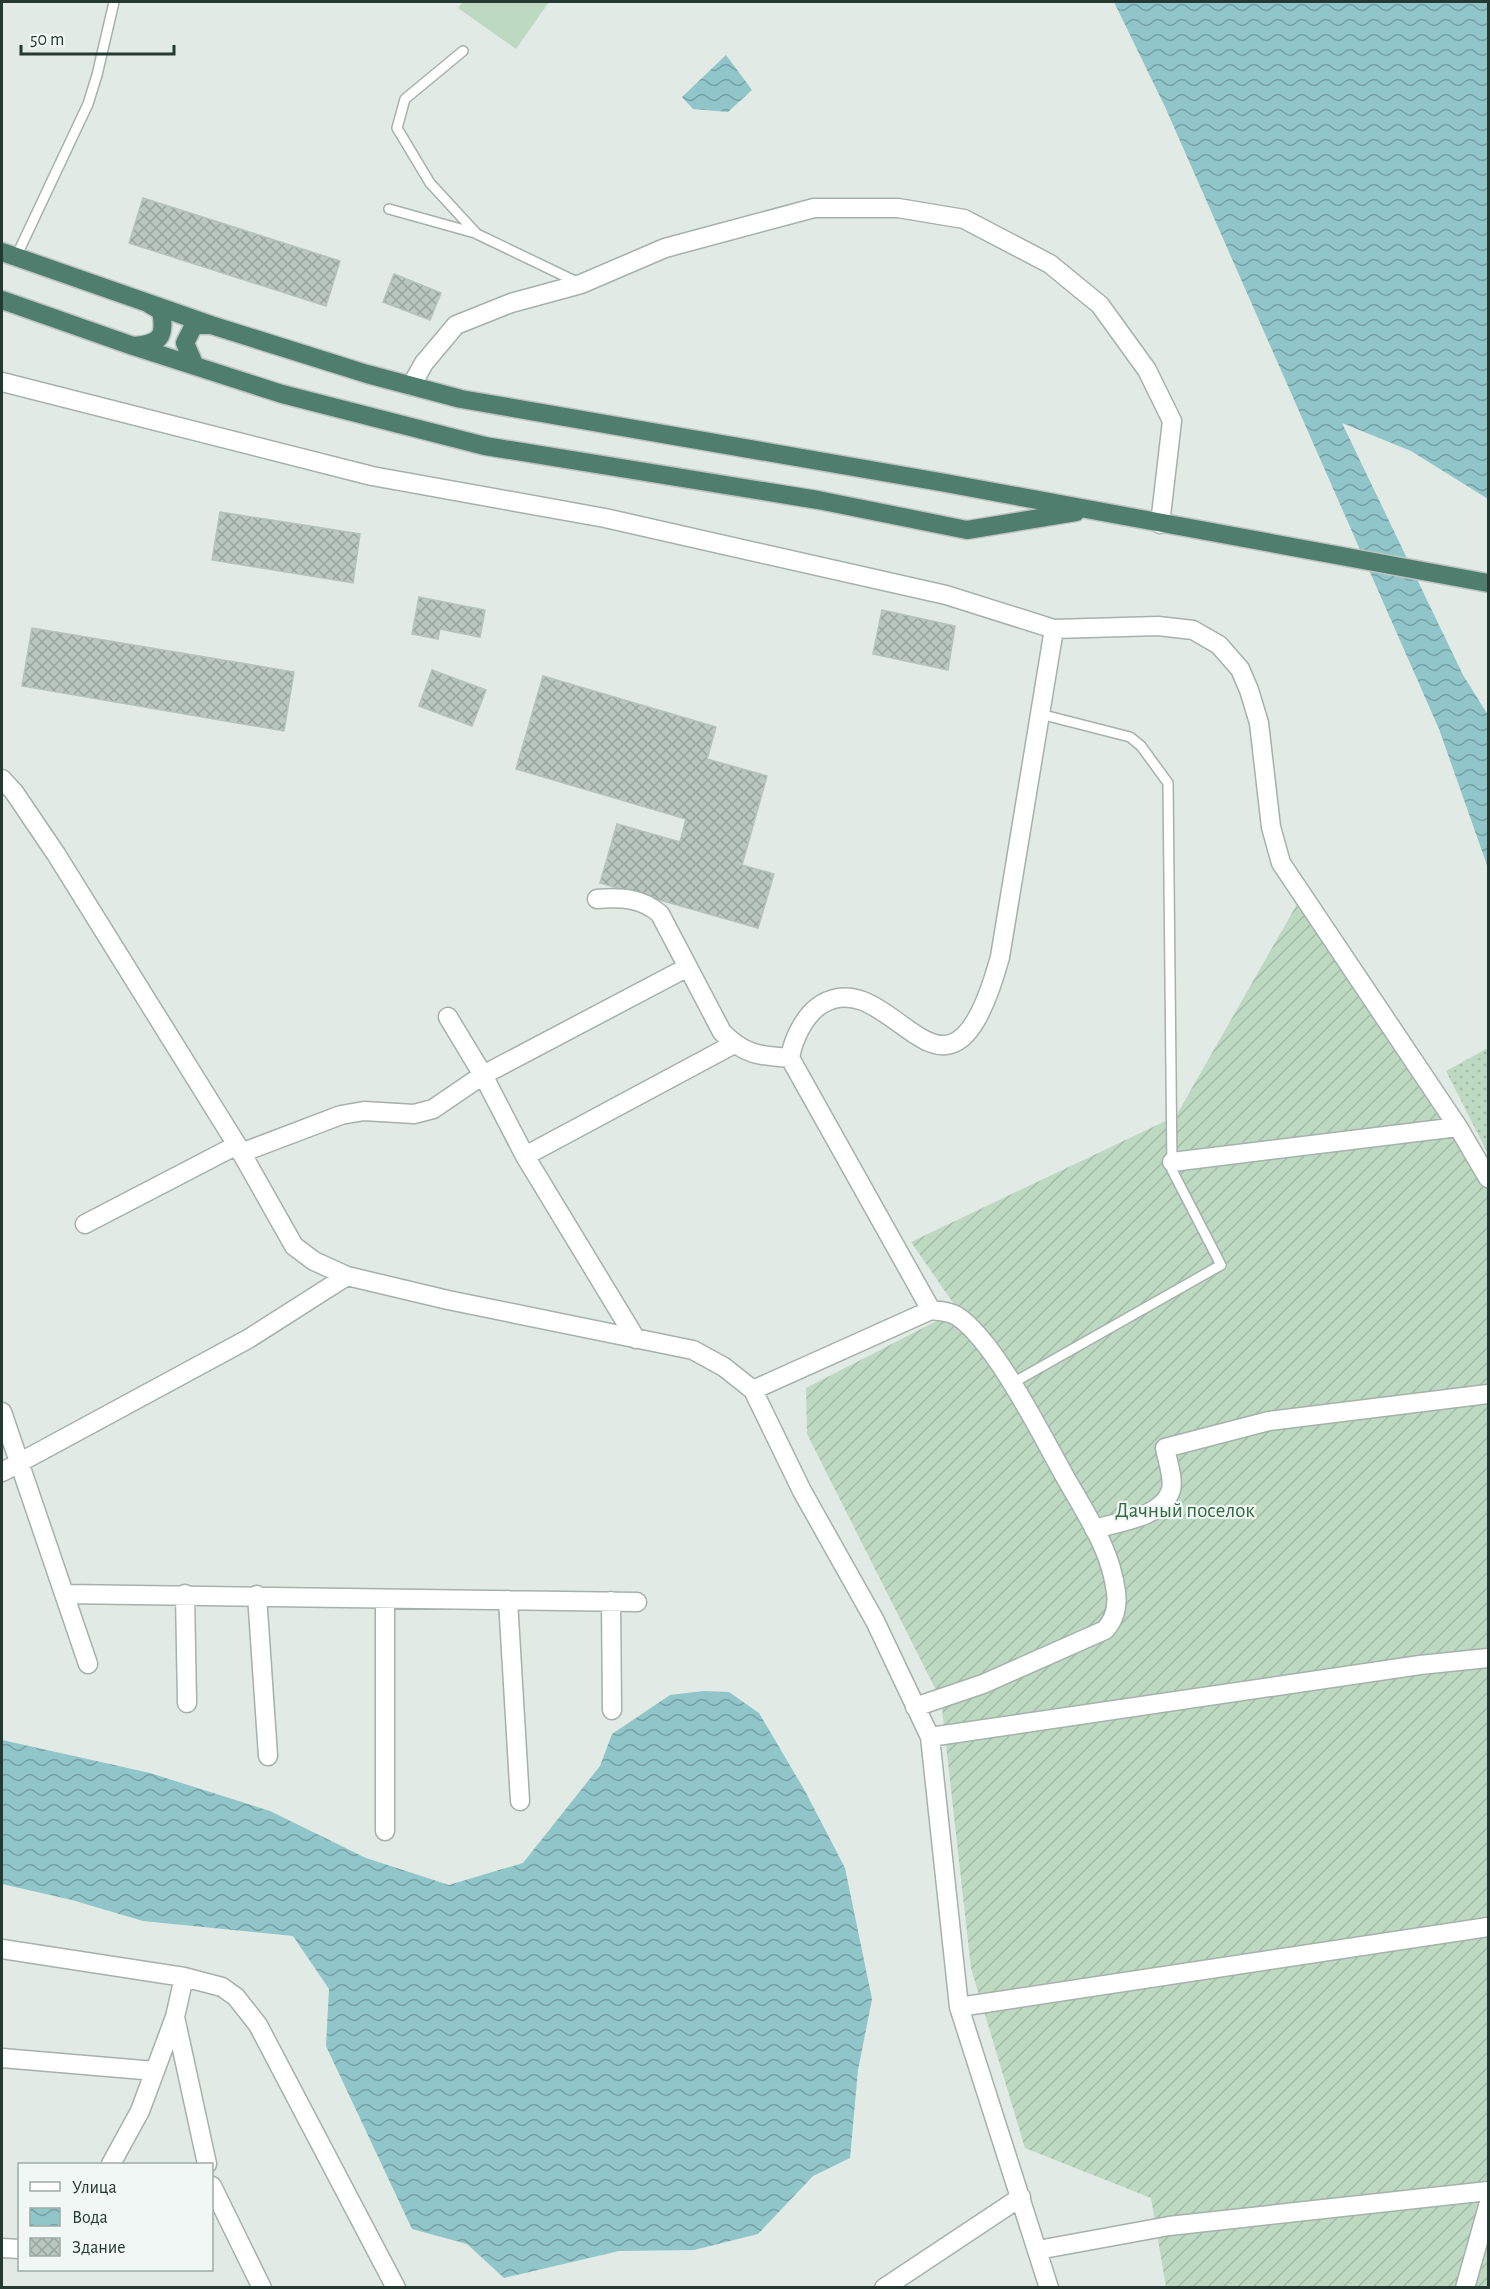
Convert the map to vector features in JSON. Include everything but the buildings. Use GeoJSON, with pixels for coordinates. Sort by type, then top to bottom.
{"type":"FeatureCollection","features":[{"type":"Feature","properties":{"kind":"highway"},"geometry":{"type":"LineString","coordinates":[[9,255],[211,325],[461,399],[940,482],[1488,583]]}},
{"type":"Feature","properties":{"kind":"highway"},"geometry":{"type":"LineString","coordinates":[[2,300],[133,346],[282,394],[485,446],[818,500],[967,530],[1087,510]]}},
{"type":"Feature","properties":{"kind":"highway"},"geometry":{"type":"LineString","coordinates":[[133,346],[146,345],[160,338],[164,330],[160,311],[144,301]]}},
{"type":"Feature","properties":{"kind":"highway"},"geometry":{"type":"LineString","coordinates":[[195,366],[184,343],[194,324],[211,325]]}},
{"type":"Feature","properties":{"kind":"street"},"geometry":{"type":"LineString","coordinates":[[411,386],[424,363],[456,325],[511,303],[581,284],[665,248],[814,208],[898,208],[964,219],[1050,264],[1100,305],[1147,370],[1172,421],[1160,524]]}},
{"type":"Feature","properties":{"kind":"street"},"geometry":{"type":"LineString","coordinates":[[2,382],[372,476],[605,518],[934,592],[1054,629],[1158,626],[1193,630],[1219,645],[1240,669],[1259,723],[1270,827],[1281,863],[1458,1127],[1488,1178]]}},
{"type":"Feature","properties":{"kind":"street"},"geometry":{"type":"LineString","coordinates":[[931,1310],[790,1058],[792,1043],[815,1008],[841,996],[858,998],[932,1045],[951,1045],[960,1042],[969,1032],[991,990],[1000,957],[1054,629]]}},
{"type":"Feature","properties":{"kind":"street"},"geometry":{"type":"LineString","coordinates":[[2,779],[14,792],[56,854],[239,1149],[294,1246],[314,1261],[347,1276],[693,1350],[724,1367],[753,1390],[802,1491],[875,1621],[930,1737],[959,2007],[1049,2288]]}},
{"type":"Feature","properties":{"kind":"street"},"geometry":{"type":"LineString","coordinates":[[597,899],[626,898],[648,903],[660,914],[722,1032],[734,1044],[758,1056],[790,1058]]}},
{"type":"Feature","properties":{"kind":"street"},"geometry":{"type":"LineString","coordinates":[[85,1224],[239,1149],[341,1116],[364,1111],[414,1114],[433,1109],[483,1075],[688,967]]}},
{"type":"Feature","properties":{"kind":"street"},"geometry":{"type":"LineString","coordinates":[[448,1017],[483,1075],[525,1156],[636,1339]]}},
{"type":"Feature","properties":{"kind":"street"},"geometry":{"type":"LineString","coordinates":[[525,1156],[734,1044]]}},
{"type":"Feature","properties":{"kind":"street"},"geometry":{"type":"LineString","coordinates":[[1172,1162],[1458,1127]]}},
{"type":"Feature","properties":{"kind":"street"},"geometry":{"type":"LineString","coordinates":[[2,1472],[19,1465],[248,1339],[347,1276]]}},
{"type":"Feature","properties":{"kind":"street"},"geometry":{"type":"LineString","coordinates":[[753,1390],[931,1310],[947,1311],[970,1327],[996,1359],[1103,1545],[1116,1591],[1113,1621],[1106,1630],[983,1684],[915,1707]]}},
{"type":"Feature","properties":{"kind":"street"},"geometry":{"type":"LineString","coordinates":[[1094,1529],[1150,1513],[1165,1500],[1172,1488],[1165,1448],[1269,1422],[1488,1394]]}},
{"type":"Feature","properties":{"kind":"street"},"geometry":{"type":"LineString","coordinates":[[2,1412],[88,1664]]}},
{"type":"Feature","properties":{"kind":"street"},"geometry":{"type":"LineString","coordinates":[[65,1594],[637,1602]]}},
{"type":"Feature","properties":{"kind":"street"},"geometry":{"type":"LineString","coordinates":[[185,1594],[187,1703]]}},
{"type":"Feature","properties":{"kind":"street"},"geometry":{"type":"LineString","coordinates":[[257,1595],[268,1756]]}},
{"type":"Feature","properties":{"kind":"street"},"geometry":{"type":"LineString","coordinates":[[385,1599],[386,1831]]}},
{"type":"Feature","properties":{"kind":"street"},"geometry":{"type":"LineString","coordinates":[[508,1600],[520,1801]]}},
{"type":"Feature","properties":{"kind":"street"},"geometry":{"type":"LineString","coordinates":[[610,1601],[612,1710]]}},
{"type":"Feature","properties":{"kind":"street"},"geometry":{"type":"LineString","coordinates":[[930,1737],[1408,1666],[1488,1658]]}},
{"type":"Feature","properties":{"kind":"street"},"geometry":{"type":"LineString","coordinates":[[959,2007],[1488,1927]]}},
{"type":"Feature","properties":{"kind":"street"},"geometry":{"type":"LineString","coordinates":[[2,1949],[184,1977],[222,1987],[237,1997],[258,2025],[396,2288]]}},
{"type":"Feature","properties":{"kind":"street"},"geometry":{"type":"LineString","coordinates":[[112,2163],[140,2110],[175,2017],[184,1977]]}},
{"type":"Feature","properties":{"kind":"street"},"geometry":{"type":"LineString","coordinates":[[175,2017],[207,2163]]}},
{"type":"Feature","properties":{"kind":"street"},"geometry":{"type":"LineString","coordinates":[[2,2058],[154,2071]]}},
{"type":"Feature","properties":{"kind":"street"},"geometry":{"type":"LineString","coordinates":[[213,2188],[262,2288]]}},
{"type":"Feature","properties":{"kind":"street"},"geometry":{"type":"LineString","coordinates":[[1038,2250],[1169,2226],[1488,2190]]}},
{"type":"Feature","properties":{"kind":"street"},"geometry":{"type":"LineString","coordinates":[[884,2288],[1021,2198]]}},
{"type":"Feature","properties":{"kind":"street"},"geometry":{"type":"LineString","coordinates":[[1465,2288],[1488,2206]]}},
{"type":"Feature","properties":{"kind":"street"},"geometry":{"type":"LineString","coordinates":[[2,2248],[18,2249]]}},
{"type":"Feature","properties":{"kind":"lane"},"geometry":{"type":"LineString","coordinates":[[9,255],[88,104],[114,2]]}},
{"type":"Feature","properties":{"kind":"lane"},"geometry":{"type":"LineString","coordinates":[[463,51],[405,99],[397,128],[430,183],[477,234]]}},
{"type":"Feature","properties":{"kind":"lane"},"geometry":{"type":"LineString","coordinates":[[389,209],[477,234],[581,284]]}},
{"type":"Feature","properties":{"kind":"lane"},"geometry":{"type":"LineString","coordinates":[[1011,1384],[1221,1265],[1172,1170],[1168,783],[1141,746],[1130,737],[1040,714]]}},
{"type":"Feature","properties":{"kind":"green space"},"geometry":{"type":"Polygon","coordinates":[[[463,2],[549,2],[516,49],[458,8],[463,2]]]}},
{"type":"Feature","properties":{"kind":"green space","name":"Дачный поселок"},"geometry":{"type":"Polygon","coordinates":[[[1308,885],[1463,1119],[1488,1164],[1488,2287],[1166,2287],[1151,2198],[1025,2148],[971,1968],[941,1700],[807,1434],[806,1388],[958,1310],[911,1242],[1176,1116],[1308,885]]]}},
{"type":"Feature","properties":{"kind":"green space"},"geometry":{"type":"Polygon","coordinates":[[[1488,1048],[1488,1154],[1446,1071],[1488,1048]]]}},
{"type":"Feature","properties":{"kind":"water"},"geometry":{"type":"Polygon","coordinates":[[[1114,2],[1488,2],[1488,499],[1411,451],[1342,423],[1463,675],[1488,715],[1488,868],[1439,729],[1166,109],[1114,2]]]}},
{"type":"Feature","properties":{"kind":"water"},"geometry":{"type":"Polygon","coordinates":[[[726,55],[752,90],[728,112],[693,109],[682,97],[726,55]]]}},
{"type":"Feature","properties":{"kind":"water"},"geometry":{"type":"Polygon","coordinates":[[[703,1691],[729,1692],[759,1713],[805,1791],[845,1868],[872,1999],[858,2070],[850,2158],[813,2176],[758,2234],[694,2250],[619,2251],[504,2278],[467,2244],[412,2229],[326,2046],[329,1989],[293,1936],[143,1921],[72,1900],[2,1884],[2,1740],[150,1773],[270,1811],[366,1858],[449,1885],[523,1863],[600,1766],[612,1734],[670,1695],[703,1691]]]}}]}
